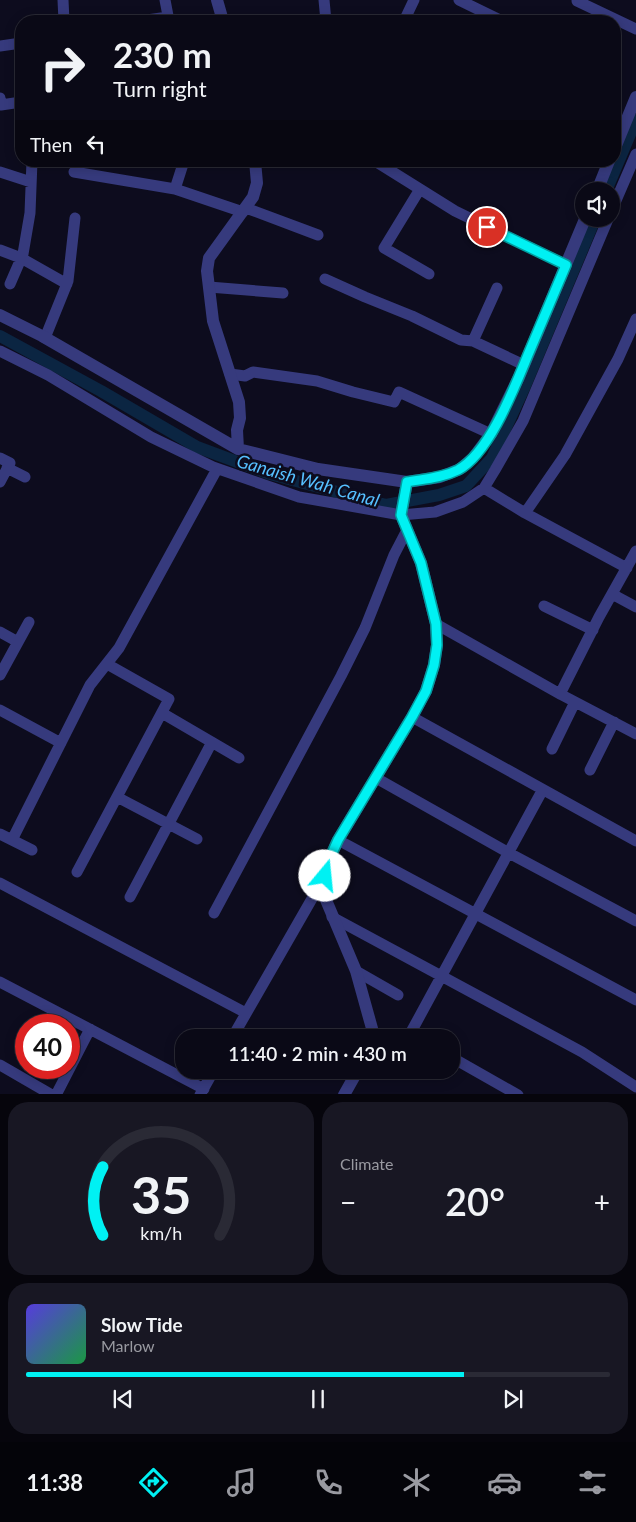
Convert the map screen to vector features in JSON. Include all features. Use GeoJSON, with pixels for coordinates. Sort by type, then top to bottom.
{"type":"FeatureCollection","features":[{"type":"Feature","properties":{"kind":"street"},"geometry":{"type":"LineString","coordinates":[[63,0],[64,15]]}},
{"type":"Feature","properties":{"kind":"street"},"geometry":{"type":"LineString","coordinates":[[165,0],[167,15]]}},
{"type":"Feature","properties":{"kind":"street"},"geometry":{"type":"LineString","coordinates":[[217,0],[221,15]]}},
{"type":"Feature","properties":{"kind":"street"},"geometry":{"type":"LineString","coordinates":[[324,0],[325,15]]}},
{"type":"Feature","properties":{"kind":"street"},"geometry":{"type":"LineString","coordinates":[[407,15],[414,0]]}},
{"type":"Feature","properties":{"kind":"street"},"geometry":{"type":"LineString","coordinates":[[459,0],[490,15]]}},
{"type":"Feature","properties":{"kind":"street"},"geometry":{"type":"LineString","coordinates":[[578,0],[606,15]]}},
{"type":"Feature","properties":{"kind":"street"},"geometry":{"type":"LineString","coordinates":[[621,22],[636,29]]}},
{"type":"Feature","properties":{"kind":"street"},"geometry":{"type":"LineString","coordinates":[[0,46],[15,43]]}},
{"type":"Feature","properties":{"kind":"street"},"geometry":{"type":"LineString","coordinates":[[621,133],[636,97]]}},
{"type":"Feature","properties":{"kind":"street"},"geometry":{"type":"LineString","coordinates":[[0,98],[1,105],[15,103]]}},
{"type":"Feature","properties":{"kind":"street"},"geometry":{"type":"LineString","coordinates":[[620,191],[636,154]]}},
{"type":"Feature","properties":{"kind":"street"},"geometry":{"type":"LineString","coordinates":[[10,284],[21,258],[30,213],[32,167]]}},
{"type":"Feature","properties":{"kind":"street"},"geometry":{"type":"LineString","coordinates":[[175,189],[182,167]]}},
{"type":"Feature","properties":{"kind":"street"},"geometry":{"type":"LineString","coordinates":[[238,448],[237,430],[240,418],[240,402],[213,321],[207,271],[209,258],[253,197],[257,183],[256,167]]}},
{"type":"Feature","properties":{"kind":"street"},"geometry":{"type":"LineString","coordinates":[[385,167],[455,212],[566,265]]}},
{"type":"Feature","properties":{"kind":"street"},"geometry":{"type":"LineString","coordinates":[[601,182],[607,167]]}},
{"type":"Feature","properties":{"kind":"street"},"geometry":{"type":"LineString","coordinates":[[0,172],[31,182]]}},
{"type":"Feature","properties":{"kind":"street"},"geometry":{"type":"LineString","coordinates":[[74,172],[175,189],[318,235]]}},
{"type":"Feature","properties":{"kind":"street"},"geometry":{"type":"LineString","coordinates":[[420,189],[384,248],[429,274]]}},
{"type":"Feature","properties":{"kind":"street"},"geometry":{"type":"LineString","coordinates":[[45,338],[67,284],[75,218]]}},
{"type":"Feature","properties":{"kind":"street"},"geometry":{"type":"LineString","coordinates":[[0,315],[45,338],[238,448],[318,469],[407,482],[440,477],[460,469],[473,458],[491,434],[508,403],[582,227]]}},
{"type":"Feature","properties":{"kind":"street"},"geometry":{"type":"LineString","coordinates":[[0,351],[48,375],[152,437],[217,469],[299,497],[402,513],[434,512],[463,502],[484,488],[523,422],[605,227]]}},
{"type":"Feature","properties":{"kind":"street"},"geometry":{"type":"LineString","coordinates":[[0,250],[21,258],[67,284]]}},
{"type":"Feature","properties":{"kind":"street"},"geometry":{"type":"LineString","coordinates":[[325,278],[412,316],[461,340],[473,342],[524,365]]}},
{"type":"Feature","properties":{"kind":"street"},"geometry":{"type":"LineString","coordinates":[[208,287],[283,293]]}},
{"type":"Feature","properties":{"kind":"street"},"geometry":{"type":"LineString","coordinates":[[473,342],[497,288]]}},
{"type":"Feature","properties":{"kind":"street"},"geometry":{"type":"LineString","coordinates":[[526,513],[565,455],[618,359],[636,319]]}},
{"type":"Feature","properties":{"kind":"street"},"geometry":{"type":"LineString","coordinates":[[230,374],[245,376],[253,372],[317,381],[394,402],[399,392],[491,434]]}},
{"type":"Feature","properties":{"kind":"street"},"geometry":{"type":"LineString","coordinates":[[0,458],[10,463],[0,482]]}},
{"type":"Feature","properties":{"kind":"street"},"geometry":{"type":"LineString","coordinates":[[7,468],[26,477]]}},
{"type":"Feature","properties":{"kind":"street"},"geometry":{"type":"LineString","coordinates":[[12,840],[90,685],[119,648],[217,469]]}},
{"type":"Feature","properties":{"kind":"street"},"geometry":{"type":"LineString","coordinates":[[237,1029],[325,876],[329,860],[338,840],[426,691],[434,665],[437,645],[436,624],[421,563],[402,513],[407,482]]}},
{"type":"Feature","properties":{"kind":"street"},"geometry":{"type":"LineString","coordinates":[[484,488],[627,568]]}},
{"type":"Feature","properties":{"kind":"street"},"geometry":{"type":"LineString","coordinates":[[214,913],[341,676],[365,628],[394,555],[407,530]]}},
{"type":"Feature","properties":{"kind":"street"},"geometry":{"type":"LineString","coordinates":[[560,694],[592,630],[636,551]]}},
{"type":"Feature","properties":{"kind":"street"},"geometry":{"type":"LineString","coordinates":[[612,594],[636,607]]}},
{"type":"Feature","properties":{"kind":"street"},"geometry":{"type":"LineString","coordinates":[[544,606],[592,630]]}},
{"type":"Feature","properties":{"kind":"street"},"geometry":{"type":"LineString","coordinates":[[0,675],[29,622]]}},
{"type":"Feature","properties":{"kind":"street"},"geometry":{"type":"LineString","coordinates":[[436,624],[560,694],[636,734]]}},
{"type":"Feature","properties":{"kind":"street"},"geometry":{"type":"LineString","coordinates":[[0,632],[18,642]]}},
{"type":"Feature","properties":{"kind":"street"},"geometry":{"type":"LineString","coordinates":[[77,872],[169,699],[107,664]]}},
{"type":"Feature","properties":{"kind":"street"},"geometry":{"type":"LineString","coordinates":[[552,750],[575,702]]}},
{"type":"Feature","properties":{"kind":"street"},"geometry":{"type":"LineString","coordinates":[[0,710],[61,743]]}},
{"type":"Feature","properties":{"kind":"street"},"geometry":{"type":"LineString","coordinates":[[162,713],[239,758]]}},
{"type":"Feature","properties":{"kind":"street"},"geometry":{"type":"LineString","coordinates":[[412,717],[542,791],[636,841]]}},
{"type":"Feature","properties":{"kind":"street"},"geometry":{"type":"LineString","coordinates":[[590,770],[614,722]]}},
{"type":"Feature","properties":{"kind":"street"},"geometry":{"type":"LineString","coordinates":[[130,897],[212,742]]}},
{"type":"Feature","properties":{"kind":"street"},"geometry":{"type":"LineString","coordinates":[[376,778],[509,853],[636,921]]}},
{"type":"Feature","properties":{"kind":"street"},"geometry":{"type":"LineString","coordinates":[[413,1029],[542,791]]}},
{"type":"Feature","properties":{"kind":"street"},"geometry":{"type":"LineString","coordinates":[[117,797],[197,840]]}},
{"type":"Feature","properties":{"kind":"street"},"geometry":{"type":"LineString","coordinates":[[0,834],[32,850]]}},
{"type":"Feature","properties":{"kind":"street"},"geometry":{"type":"LineString","coordinates":[[338,840],[636,1000]]}},
{"type":"Feature","properties":{"kind":"street"},"geometry":{"type":"LineString","coordinates":[[325,876],[326,900],[356,971],[372,1029]]}},
{"type":"Feature","properties":{"kind":"street"},"geometry":{"type":"LineString","coordinates":[[0,883],[246,1013]]}},
{"type":"Feature","properties":{"kind":"street"},"geometry":{"type":"LineString","coordinates":[[332,917],[582,1052],[636,1087]]}},
{"type":"Feature","properties":{"kind":"street"},"geometry":{"type":"LineString","coordinates":[[356,971],[398,995]]}},
{"type":"Feature","properties":{"kind":"street"},"geometry":{"type":"LineString","coordinates":[[0,982],[90,1029],[202,1092],[209,1079]]}},
{"type":"Feature","properties":{"kind":"street"},"geometry":{"type":"LineString","coordinates":[[0,1065],[54,1094],[90,1029]]}},
{"type":"Feature","properties":{"kind":"street"},"geometry":{"type":"LineString","coordinates":[[460,1062],[518,1094]]}},
{"type":"Feature","properties":{"kind":"street"},"geometry":{"type":"LineString","coordinates":[[344,1094],[353,1079]]}},
{"type":"Feature","properties":{"kind":"waterway","name":"Ganaish Wah Canal"},"geometry":{"type":"LineString","coordinates":[[621,156],[636,120]]}},
{"type":"Feature","properties":{"kind":"waterway","name":"Ganaish Wah Canal"},"geometry":{"type":"LineString","coordinates":[[610,182],[616,167]]}},
{"type":"Feature","properties":{"kind":"waterway","name":"Ganaish Wah Canal"},"geometry":{"type":"LineString","coordinates":[[0,336],[101,391],[197,447],[270,474],[386,505],[439,495],[466,486],[492,458],[525,386],[592,227]]}},
{"type":"Feature","properties":{"kind":"route"},"geometry":{"type":"LineString","coordinates":[[325,876],[329,860],[344,827],[412,717],[426,691],[434,665],[437,645],[436,624],[421,563],[401,515],[407,482],[440,477],[460,469],[473,458],[491,434],[508,403],[566,265],[487,227]]}}]}
